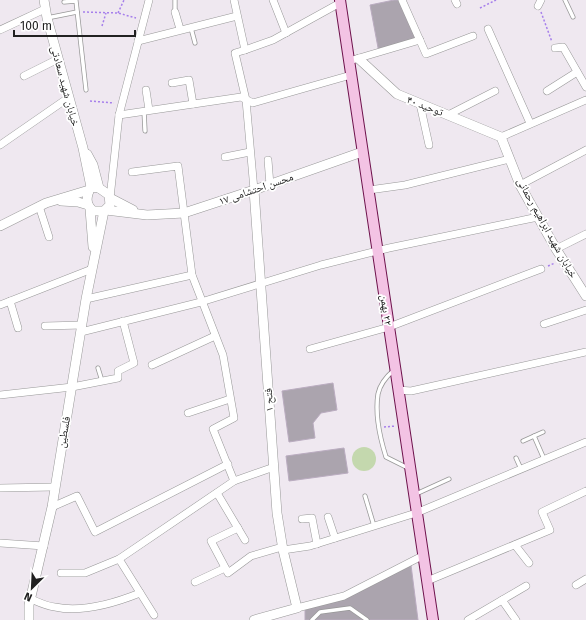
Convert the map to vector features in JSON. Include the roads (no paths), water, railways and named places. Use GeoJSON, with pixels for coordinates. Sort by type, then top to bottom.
{"type":"FeatureCollection","features":[{"type":"Feature","properties":{"kind":"main road","name":"٢٢ بهمن"},"geometry":{"type":"LineString","coordinates":[[340,2],[354,60],[351,76],[433,620]]}},
{"type":"Feature","properties":{"kind":"street"},"geometry":{"type":"LineString","coordinates":[[94,257],[105,211],[110,205],[119,115],[149,0]]}},
{"type":"Feature","properties":{"kind":"street"},"geometry":{"type":"LineString","coordinates":[[234,0],[245,50]]}},
{"type":"Feature","properties":{"kind":"street"},"geometry":{"type":"LineString","coordinates":[[273,0],[286,33]]}},
{"type":"Feature","properties":{"kind":"street"},"geometry":{"type":"LineString","coordinates":[[402,0],[426,54],[473,36]]}},
{"type":"Feature","properties":{"kind":"street"},"geometry":{"type":"LineString","coordinates":[[254,190],[246,100],[235,53],[260,46],[340,2]]}},
{"type":"Feature","properties":{"kind":"street"},"geometry":{"type":"LineString","coordinates":[[0,30],[45,4]]}},
{"type":"Feature","properties":{"kind":"street","name":"خیابان شهید سعادتی"},"geometry":{"type":"LineString","coordinates":[[45,4],[47,18],[68,98],[83,148],[93,165],[93,188]]}},
{"type":"Feature","properties":{"kind":"street"},"geometry":{"type":"LineString","coordinates":[[175,12],[180,29]]}},
{"type":"Feature","properties":{"kind":"street"},"geometry":{"type":"LineString","coordinates":[[138,41],[191,26],[237,16]]}},
{"type":"Feature","properties":{"kind":"street"},"geometry":{"type":"LineString","coordinates":[[488,29],[530,123]]}},
{"type":"Feature","properties":{"kind":"street"},"geometry":{"type":"LineString","coordinates":[[354,60],[420,40]]}},
{"type":"Feature","properties":{"kind":"street"},"geometry":{"type":"LineString","coordinates":[[554,48],[562,47],[586,87]]}},
{"type":"Feature","properties":{"kind":"street"},"geometry":{"type":"LineString","coordinates":[[24,76],[58,58]]}},
{"type":"Feature","properties":{"kind":"street","name":"توحید ۴۰"},"geometry":{"type":"LineString","coordinates":[[354,60],[396,94],[501,137]]}},
{"type":"Feature","properties":{"kind":"street"},"geometry":{"type":"LineString","coordinates":[[547,91],[577,72]]}},
{"type":"Feature","properties":{"kind":"street"},"geometry":{"type":"LineString","coordinates":[[119,115],[241,96],[253,103],[351,76]]}},
{"type":"Feature","properties":{"kind":"street"},"geometry":{"type":"LineString","coordinates":[[172,83],[189,80],[193,104]]}},
{"type":"Feature","properties":{"kind":"street"},"geometry":{"type":"LineString","coordinates":[[146,90],[146,111]]}},
{"type":"Feature","properties":{"kind":"street"},"geometry":{"type":"LineString","coordinates":[[448,114],[495,91]]}},
{"type":"Feature","properties":{"kind":"street"},"geometry":{"type":"LineString","coordinates":[[0,145],[68,98]]}},
{"type":"Feature","properties":{"kind":"street"},"geometry":{"type":"LineString","coordinates":[[501,137],[530,123],[586,100]]}},
{"type":"Feature","properties":{"kind":"street"},"geometry":{"type":"LineString","coordinates":[[420,104],[429,145]]}},
{"type":"Feature","properties":{"kind":"street","name":"خیابان شهید ابراهیم رحمانی"},"geometry":{"type":"LineString","coordinates":[[501,137],[520,185],[556,249],[586,296]]}},
{"type":"Feature","properties":{"kind":"street"},"geometry":{"type":"LineString","coordinates":[[520,185],[586,150]]}},
{"type":"Feature","properties":{"kind":"street"},"geometry":{"type":"LineString","coordinates":[[225,157],[250,152]]}},
{"type":"Feature","properties":{"kind":"street","name":"محسن احتشامی ۱۷"},"geometry":{"type":"LineString","coordinates":[[105,211],[147,215],[184,213],[270,185],[362,152]]}},
{"type":"Feature","properties":{"kind":"street"},"geometry":{"type":"LineString","coordinates":[[368,190],[405,185],[510,159]]}},
{"type":"Feature","properties":{"kind":"street"},"geometry":{"type":"LineString","coordinates":[[268,160],[270,185]]}},
{"type":"Feature","properties":{"kind":"street"},"geometry":{"type":"LineString","coordinates":[[132,172],[178,166],[192,275],[226,367],[234,418],[212,429],[234,481]]}},
{"type":"Feature","properties":{"kind":"street"},"geometry":{"type":"LineString","coordinates":[[0,226],[42,204],[93,188],[106,192],[110,198]]}},
{"type":"Feature","properties":{"kind":"street"},"geometry":{"type":"LineString","coordinates":[[93,188],[87,197],[94,257]]}},
{"type":"Feature","properties":{"kind":"street","name":"فتح ۱"},"geometry":{"type":"LineString","coordinates":[[254,190],[277,513],[282,548],[297,608]]}},
{"type":"Feature","properties":{"kind":"street","name":"محسن احتشامی ۱۷"},"geometry":{"type":"LineString","coordinates":[[110,198],[124,206],[147,215]]}},
{"type":"Feature","properties":{"kind":"street"},"geometry":{"type":"LineString","coordinates":[[42,204],[67,201],[78,202],[96,212],[105,211]]}},
{"type":"Feature","properties":{"kind":"street"},"geometry":{"type":"LineString","coordinates":[[42,204],[48,237]]}},
{"type":"Feature","properties":{"kind":"street"},"geometry":{"type":"LineString","coordinates":[[45,326],[82,328],[123,321],[201,302],[320,265],[378,251],[538,217]]}},
{"type":"Feature","properties":{"kind":"street"},"geometry":{"type":"LineString","coordinates":[[556,249],[586,234]]}},
{"type":"Feature","properties":{"kind":"street","name":"فلسطین"},"geometry":{"type":"LineString","coordinates":[[29,620],[30,602],[52,507],[54,487],[94,257]]}},
{"type":"Feature","properties":{"kind":"street"},"geometry":{"type":"LineString","coordinates":[[310,349],[389,327],[541,268]]}},
{"type":"Feature","properties":{"kind":"street"},"geometry":{"type":"LineString","coordinates":[[0,305],[92,269]]}},
{"type":"Feature","properties":{"kind":"street"},"geometry":{"type":"LineString","coordinates":[[86,299],[192,275]]}},
{"type":"Feature","properties":{"kind":"street"},"geometry":{"type":"LineString","coordinates":[[10,301],[18,328]]}},
{"type":"Feature","properties":{"kind":"street"},"geometry":{"type":"LineString","coordinates":[[544,324],[586,310]]}},
{"type":"Feature","properties":{"kind":"street"},"geometry":{"type":"LineString","coordinates":[[0,394],[72,387],[118,378],[118,372],[134,363],[123,321]]}},
{"type":"Feature","properties":{"kind":"street"},"geometry":{"type":"LineString","coordinates":[[152,365],[215,336]]}},
{"type":"Feature","properties":{"kind":"street"},"geometry":{"type":"LineString","coordinates":[[398,390],[411,391],[586,352]]}},
{"type":"Feature","properties":{"kind":"street"},"geometry":{"type":"LineString","coordinates":[[188,413],[230,399]]}},
{"type":"Feature","properties":{"kind":"street"},"geometry":{"type":"LineString","coordinates":[[238,528],[211,541],[228,573],[251,556],[261,552],[317,544],[416,513],[586,442]]}},
{"type":"Feature","properties":{"kind":"street"},"geometry":{"type":"LineString","coordinates":[[52,507],[77,496],[95,532],[228,464]]}},
{"type":"Feature","properties":{"kind":"street"},"geometry":{"type":"LineString","coordinates":[[61,573],[85,573],[122,556],[234,481],[274,467]]}},
{"type":"Feature","properties":{"kind":"street"},"geometry":{"type":"LineString","coordinates":[[0,488],[54,487]]}},
{"type":"Feature","properties":{"kind":"street"},"geometry":{"type":"LineString","coordinates":[[426,581],[550,530],[542,512],[586,491]]}},
{"type":"Feature","properties":{"kind":"street"},"geometry":{"type":"LineString","coordinates":[[217,493],[245,540]]}},
{"type":"Feature","properties":{"kind":"street"},"geometry":{"type":"LineString","coordinates":[[328,517],[335,538]]}},
{"type":"Feature","properties":{"kind":"street"},"geometry":{"type":"LineString","coordinates":[[302,519],[312,518],[317,544]]}},
{"type":"Feature","properties":{"kind":"street"},"geometry":{"type":"LineString","coordinates":[[0,544],[44,546]]}},
{"type":"Feature","properties":{"kind":"street"},"geometry":{"type":"LineString","coordinates":[[515,545],[529,563]]}},
{"type":"Feature","properties":{"kind":"street"},"geometry":{"type":"LineString","coordinates":[[254,620],[344,596],[424,555]]}},
{"type":"Feature","properties":{"kind":"street"},"geometry":{"type":"LineString","coordinates":[[122,556],[140,593],[154,615]]}},
{"type":"Feature","properties":{"kind":"street"},"geometry":{"type":"LineString","coordinates":[[195,582],[225,568]]}},
{"type":"Feature","properties":{"kind":"street"},"geometry":{"type":"LineString","coordinates":[[576,585],[586,579]]}},
{"type":"Feature","properties":{"kind":"street"},"geometry":{"type":"LineString","coordinates":[[468,620],[526,586]]}},
{"type":"Feature","properties":{"kind":"street"},"geometry":{"type":"LineString","coordinates":[[30,602],[55,607],[76,608],[108,603],[140,593]]}},
{"type":"Feature","properties":{"kind":"street"},"geometry":{"type":"LineString","coordinates":[[502,600],[516,620]]}},
{"type":"Feature","properties":{"kind":"street","name":"فلسطین"},"geometry":{"type":"LineString","coordinates":[[21,620],[30,602]]}},
{"type":"Feature","properties":{"kind":"lane"},"geometry":{"type":"LineString","coordinates":[[175,0],[175,12]]}},
{"type":"Feature","properties":{"kind":"lane"},"geometry":{"type":"LineString","coordinates":[[566,0],[573,17]]}},
{"type":"Feature","properties":{"kind":"lane"},"geometry":{"type":"LineString","coordinates":[[64,2],[76,1],[86,90]]}},
{"type":"Feature","properties":{"kind":"lane"},"geometry":{"type":"LineString","coordinates":[[47,18],[77,12]]}},
{"type":"Feature","properties":{"kind":"lane"},"geometry":{"type":"LineString","coordinates":[[191,26],[195,43]]}},
{"type":"Feature","properties":{"kind":"lane"},"geometry":{"type":"LineString","coordinates":[[145,131],[146,111]]}},
{"type":"Feature","properties":{"kind":"lane"},"geometry":{"type":"LineString","coordinates":[[98,368],[102,381]]}},
{"type":"Feature","properties":{"kind":"lane"},"geometry":{"type":"LineString","coordinates":[[395,370],[386,377],[378,393],[378,416],[386,457],[409,468]]}},
{"type":"Feature","properties":{"kind":"lane"},"geometry":{"type":"LineString","coordinates":[[524,441],[543,432]]}},
{"type":"Feature","properties":{"kind":"lane"},"geometry":{"type":"LineString","coordinates":[[534,436],[544,460]]}},
{"type":"Feature","properties":{"kind":"lane"},"geometry":{"type":"LineString","coordinates":[[516,458],[521,469]]}},
{"type":"Feature","properties":{"kind":"lane"},"geometry":{"type":"LineString","coordinates":[[414,495],[449,479]]}},
{"type":"Feature","properties":{"kind":"lane"},"geometry":{"type":"LineString","coordinates":[[365,496],[374,526]]}},
{"type":"Feature","properties":{"kind":"lane"},"geometry":{"type":"LineString","coordinates":[[312,620],[320,612],[350,608],[367,620]]}}]}
